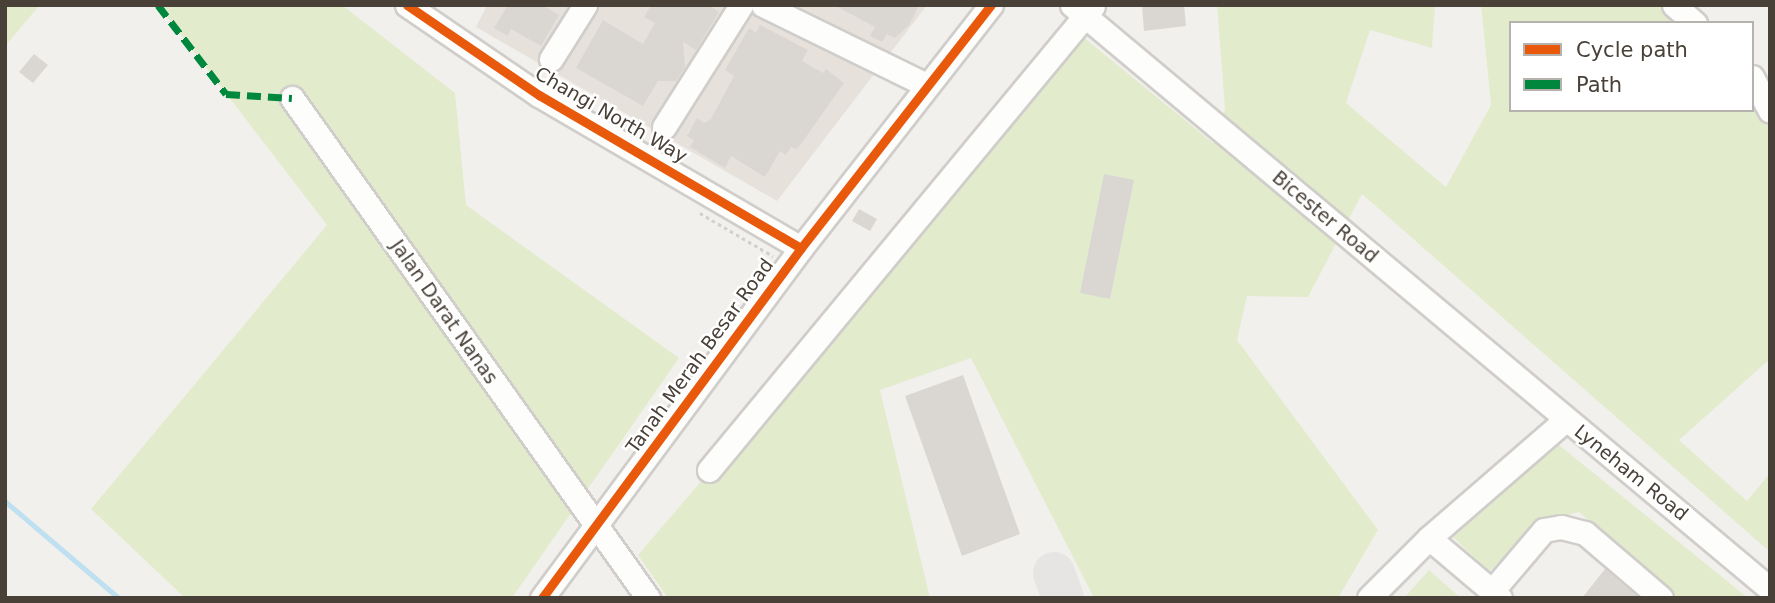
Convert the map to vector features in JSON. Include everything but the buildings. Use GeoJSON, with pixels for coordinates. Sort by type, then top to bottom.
{"type":"FeatureCollection","features":[{"type":"Feature","properties":{"kind":"street","name":"Changi North Way"},"geometry":{"type":"LineString","coordinates":[[407,5],[539,95],[801,248]]}},
{"type":"Feature","properties":{"kind":"street"},"geometry":{"type":"LineString","coordinates":[[551,59],[584,5]]}},
{"type":"Feature","properties":{"kind":"street"},"geometry":{"type":"LineString","coordinates":[[664,127],[741,5]]}},
{"type":"Feature","properties":{"kind":"street"},"geometry":{"type":"LineString","coordinates":[[763,5],[926,85]]}},
{"type":"Feature","properties":{"kind":"street","name":"Tanah Merah Besar Road"},"geometry":{"type":"LineString","coordinates":[[542,598],[801,248],[991,5]]}},
{"type":"Feature","properties":{"kind":"street"},"geometry":{"type":"LineString","coordinates":[[1674,5],[1693,21]]}},
{"type":"Feature","properties":{"kind":"street"},"geometry":{"type":"LineString","coordinates":[[709,470],[1083,9]]}},
{"type":"Feature","properties":{"kind":"street","name":"Bicester Road"},"geometry":{"type":"LineString","coordinates":[[1083,9],[1565,420]]}},
{"type":"Feature","properties":{"kind":"street"},"geometry":{"type":"LineString","coordinates":[[1754,81],[1770,111]]}},
{"type":"Feature","properties":{"kind":"street","name":"Jalan Darat Nanas"},"geometry":{"type":"LineString","coordinates":[[292,98],[648,598]]}},
{"type":"Feature","properties":{"kind":"street","name":"Lyneham Road"},"geometry":{"type":"LineString","coordinates":[[1369,598],[1429,538],[1565,420],[1770,589]]}},
{"type":"Feature","properties":{"kind":"street"},"geometry":{"type":"LineString","coordinates":[[1429,538],[1496,594],[1544,530],[1561,527],[1585,533],[1661,598]]}},
{"type":"Feature","properties":{"kind":"shaded area"},"geometry":{"type":"Polygon","coordinates":[[[487,5],[927,5],[777,201],[476,27],[487,5]]]}},
{"type":"Feature","properties":{"kind":"green space"},"geometry":{"type":"Polygon","coordinates":[[[5,5],[40,5],[5,46],[5,5]]]}},
{"type":"Feature","properties":{"kind":"green space"},"geometry":{"type":"Polygon","coordinates":[[[158,5],[342,5],[455,93],[466,205],[679,358],[512,598],[185,598],[91,509],[327,225],[158,5]]]}},
{"type":"Feature","properties":{"kind":"green space"},"geometry":{"type":"Polygon","coordinates":[[[1217,5],[1435,5],[1432,48],[1370,30],[1346,103],[1446,187],[1491,105],[1481,5],[1680,5],[1696,21],[1509,21],[1509,112],[1754,112],[1754,73],[1770,84],[1770,359],[1679,440],[1747,501],[1770,473],[1770,552],[1362,194],[1308,297],[1247,296],[1237,340],[1378,530],[1338,598],[1094,598],[971,358],[880,390],[930,598],[668,598],[638,555],[1082,36],[1213,143],[1225,109],[1217,5]]]}},
{"type":"Feature","properties":{"kind":"green space"},"geometry":{"type":"Polygon","coordinates":[[[1559,445],[1748,598],[1678,598],[1579,512],[1537,523],[1489,572],[1446,530],[1559,445]]]}},
{"type":"Feature","properties":{"kind":"green space"},"geometry":{"type":"Polygon","coordinates":[[[1429,570],[1461,598],[1404,598],[1429,570]]]}},
{"type":"Feature","properties":{"kind":"waterway"},"geometry":{"type":"LineString","coordinates":[[5,501],[119,598]]}},
{"type":"Feature","properties":{"kind":"taxiway"},"geometry":{"type":"LineString","coordinates":[[1054,573],[1063,598]]}},
{"type":"Feature","properties":{"kind":"marked path"},"geometry":{"type":"LineString","coordinates":[[158,5],[226,94],[292,98]]}},
{"type":"Feature","properties":{"kind":"cycle path"},"geometry":{"type":"LineString","coordinates":[[407,5],[539,95],[801,248]]}},
{"type":"Feature","properties":{"kind":"cycle path"},"geometry":{"type":"LineString","coordinates":[[542,598],[801,248],[991,5]]}}]}
